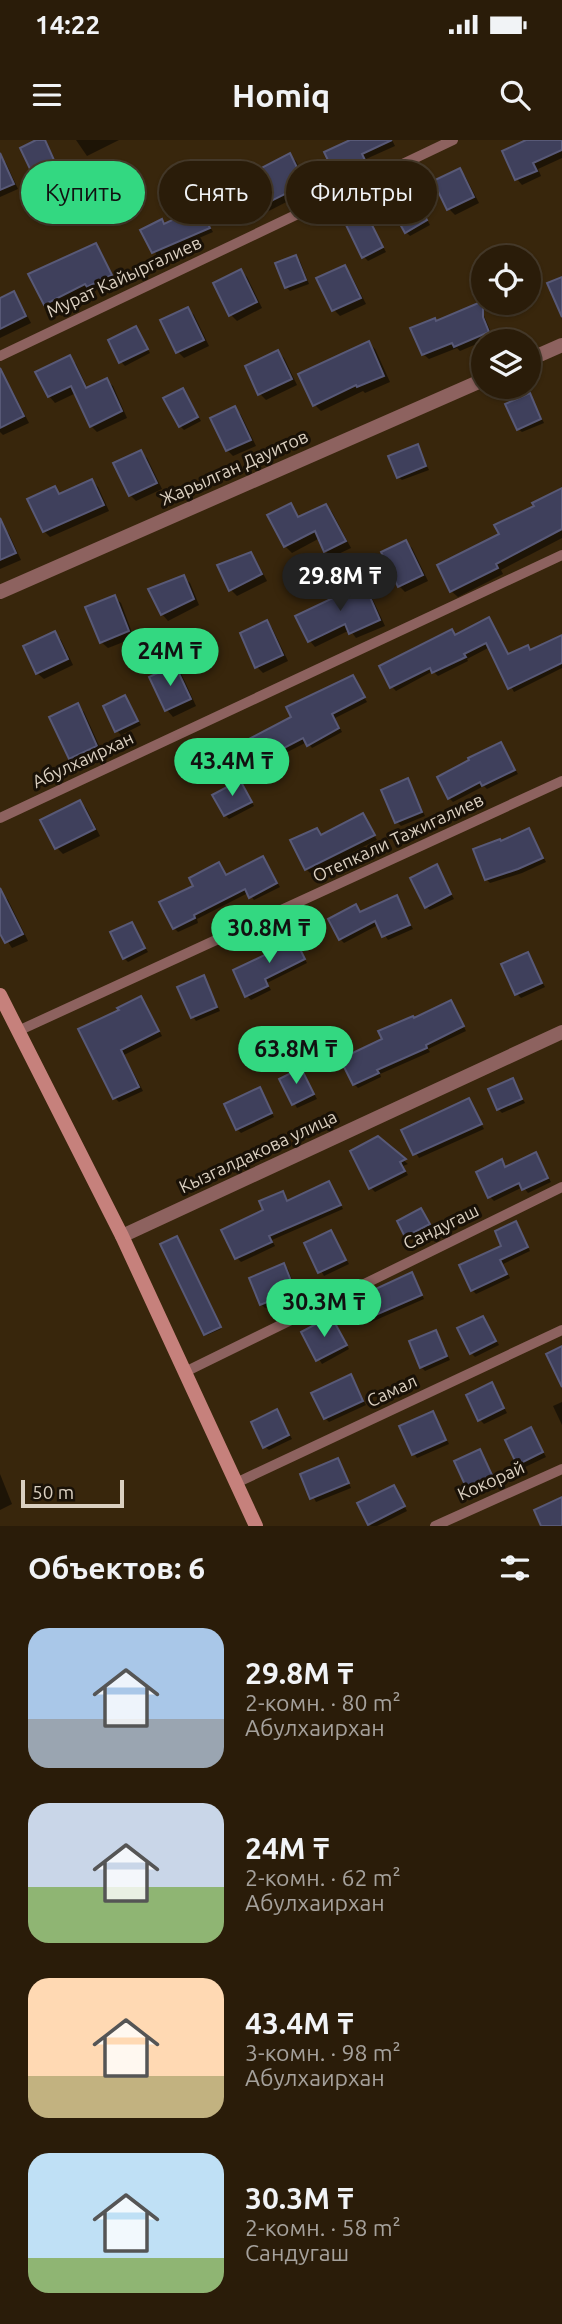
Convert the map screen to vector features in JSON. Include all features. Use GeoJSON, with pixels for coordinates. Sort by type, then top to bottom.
{"type":"FeatureCollection","features":[{"type":"Feature","properties":{"kind":"main road"},"geometry":{"type":"LineString","coordinates":[[0,995],[122,1236],[256,1526]]}},
{"type":"Feature","properties":{"kind":"street","name":"Мурат Кайыргалиев"},"geometry":{"type":"LineString","coordinates":[[0,356],[453,140]]}},
{"type":"Feature","properties":{"kind":"street"},"geometry":{"type":"LineString","coordinates":[[541,354],[562,345]]}},
{"type":"Feature","properties":{"kind":"street","name":"Жарылган Дауитов"},"geometry":{"type":"LineString","coordinates":[[0,592],[471,385]]}},
{"type":"Feature","properties":{"kind":"street","name":"Абулхаирхан"},"geometry":{"type":"LineString","coordinates":[[0,818],[562,555]]}},
{"type":"Feature","properties":{"kind":"street","name":"Отепкали Тажигалиев"},"geometry":{"type":"LineString","coordinates":[[18,1031],[562,781]]}},
{"type":"Feature","properties":{"kind":"street","name":"Кызгалдакова улица"},"geometry":{"type":"LineString","coordinates":[[122,1236],[562,1032]]}},
{"type":"Feature","properties":{"kind":"street","name":"Сандугаш"},"geometry":{"type":"LineString","coordinates":[[185,1372],[562,1187]]}},
{"type":"Feature","properties":{"kind":"street","name":"Самал"},"geometry":{"type":"LineString","coordinates":[[236,1483],[562,1330]]}},
{"type":"Feature","properties":{"kind":"street","name":"Кокорай"},"geometry":{"type":"LineString","coordinates":[[435,1526],[562,1469]]}},
{"type":"Feature","properties":{"kind":"building"},"geometry":{"type":"Polygon","coordinates":[[[36,140],[45,140],[54,160],[26,161],[20,148],[36,140]]]}},
{"type":"Feature","properties":{"kind":"building"},"geometry":{"type":"Polygon","coordinates":[[[350,140],[392,140],[362,154],[366,161],[328,161],[324,152],[350,140]]]}},
{"type":"Feature","properties":{"kind":"building"},"geometry":{"type":"Polygon","coordinates":[[[526,140],[562,140],[562,150],[533,163],[537,171],[515,180],[502,151],[526,140]]]}},
{"type":"Feature","properties":{"kind":"building"},"geometry":{"type":"Polygon","coordinates":[[[0,153],[14,184],[0,190],[0,153]]]}},
{"type":"Feature","properties":{"kind":"building"},"geometry":{"type":"Polygon","coordinates":[[[290,153],[294,161],[286,161],[286,194],[272,200],[272,162],[290,153]]]}},
{"type":"Feature","properties":{"kind":"building"},"geometry":{"type":"Polygon","coordinates":[[[460,168],[474,197],[447,210],[437,189],[437,179],[460,168]]]}},
{"type":"Feature","properties":{"kind":"building"},"geometry":{"type":"Polygon","coordinates":[[[159,220],[159,224],[208,224],[210,228],[152,253],[140,230],[159,220]]]}},
{"type":"Feature","properties":{"kind":"building"},"geometry":{"type":"Polygon","coordinates":[[[372,224],[383,247],[362,258],[346,225],[372,224]]]}},
{"type":"Feature","properties":{"kind":"building"},"geometry":{"type":"Polygon","coordinates":[[[400,224],[420,224],[405,233],[400,224]]]}},
{"type":"Feature","properties":{"kind":"building"},"geometry":{"type":"Polygon","coordinates":[[[96,243],[112,275],[87,287],[85,284],[44,305],[28,274],[96,243]]]}},
{"type":"Feature","properties":{"kind":"building"},"geometry":{"type":"Polygon","coordinates":[[[296,255],[306,280],[285,288],[275,263],[296,255]]]}},
{"type":"Feature","properties":{"kind":"building"},"geometry":{"type":"Polygon","coordinates":[[[345,265],[361,298],[332,311],[316,278],[345,265]]]}},
{"type":"Feature","properties":{"kind":"building"},"geometry":{"type":"Polygon","coordinates":[[[241,269],[257,302],[229,316],[213,283],[241,269]]]}},
{"type":"Feature","properties":{"kind":"building"},"geometry":{"type":"Polygon","coordinates":[[[562,277],[562,317],[547,283],[562,277]]]}},
{"type":"Feature","properties":{"kind":"building"},"geometry":{"type":"Polygon","coordinates":[[[14,291],[26,316],[0,329],[0,298],[14,291]]]}},
{"type":"Feature","properties":{"kind":"building"},"geometry":{"type":"Polygon","coordinates":[[[471,306],[471,315],[483,315],[488,329],[471,329],[471,340],[454,347],[452,343],[422,355],[410,328],[435,318],[436,321],[471,306]]]}},
{"type":"Feature","properties":{"kind":"building"},"geometry":{"type":"Polygon","coordinates":[[[188,307],[204,340],[176,353],[160,320],[188,307]]]}},
{"type":"Feature","properties":{"kind":"building"},"geometry":{"type":"Polygon","coordinates":[[[136,326],[148,349],[119,363],[108,340],[136,326]]]}},
{"type":"Feature","properties":{"kind":"building"},"geometry":{"type":"Polygon","coordinates":[[[369,341],[384,376],[357,387],[356,385],[313,406],[298,374],[369,341]]]}},
{"type":"Feature","properties":{"kind":"building"},"geometry":{"type":"Polygon","coordinates":[[[278,350],[292,379],[258,395],[245,366],[278,350]]]}},
{"type":"Feature","properties":{"kind":"building"},"geometry":{"type":"Polygon","coordinates":[[[70,355],[86,388],[107,378],[122,411],[90,427],[71,386],[48,397],[35,372],[70,355]]]}},
{"type":"Feature","properties":{"kind":"building"},"geometry":{"type":"Polygon","coordinates":[[[0,368],[24,416],[0,428],[0,368]]]}},
{"type":"Feature","properties":{"kind":"building"},"geometry":{"type":"Polygon","coordinates":[[[183,388],[198,417],[179,427],[163,398],[183,388]]]}},
{"type":"Feature","properties":{"kind":"building"},"geometry":{"type":"Polygon","coordinates":[[[516,399],[533,399],[541,419],[517,430],[505,404],[516,399]]]}},
{"type":"Feature","properties":{"kind":"building"},"geometry":{"type":"Polygon","coordinates":[[[235,406],[251,440],[226,451],[210,418],[235,406]]]}},
{"type":"Feature","properties":{"kind":"building"},"geometry":{"type":"Polygon","coordinates":[[[418,444],[426,466],[397,478],[388,456],[418,444]]]}},
{"type":"Feature","properties":{"kind":"building"},"geometry":{"type":"Polygon","coordinates":[[[141,450],[157,483],[129,496],[113,463],[141,450]]]}},
{"type":"Feature","properties":{"kind":"building"},"geometry":{"type":"Polygon","coordinates":[[[92,479],[104,505],[43,532],[27,499],[55,486],[59,494],[92,479]]]}},
{"type":"Feature","properties":{"kind":"building"},"geometry":{"type":"Polygon","coordinates":[[[562,488],[562,529],[496,564],[498,568],[450,592],[437,565],[499,534],[494,525],[534,506],[532,503],[562,488]]]}},
{"type":"Feature","properties":{"kind":"building"},"geometry":{"type":"Polygon","coordinates":[[[291,503],[298,517],[326,504],[346,541],[324,552],[315,531],[284,547],[267,515],[291,503]]]}},
{"type":"Feature","properties":{"kind":"building"},"geometry":{"type":"Polygon","coordinates":[[[0,518],[16,553],[0,560],[0,518]]]}},
{"type":"Feature","properties":{"kind":"building"},"geometry":{"type":"Polygon","coordinates":[[[406,540],[423,575],[398,587],[381,552],[406,540]]]}},
{"type":"Feature","properties":{"kind":"building"},"geometry":{"type":"Polygon","coordinates":[[[251,552],[262,574],[229,591],[217,565],[251,552]]]}},
{"type":"Feature","properties":{"kind":"building"},"geometry":{"type":"Polygon","coordinates":[[[184,575],[194,599],[161,615],[148,589],[184,575]]]}},
{"type":"Feature","properties":{"kind":"building"},"geometry":{"type":"Polygon","coordinates":[[[363,581],[380,620],[349,634],[345,624],[308,642],[295,616],[363,581]]]}},
{"type":"Feature","properties":{"kind":"building"},"geometry":{"type":"Polygon","coordinates":[[[115,595],[129,631],[100,643],[85,607],[115,595]]]}},
{"type":"Feature","properties":{"kind":"building"},"geometry":{"type":"Polygon","coordinates":[[[489,617],[508,654],[528,645],[530,650],[562,635],[562,663],[508,689],[486,643],[464,654],[466,657],[432,673],[430,668],[390,688],[379,666],[452,629],[455,635],[489,617]]]}},
{"type":"Feature","properties":{"kind":"building"},"geometry":{"type":"Polygon","coordinates":[[[267,620],[283,655],[255,668],[240,633],[267,620]]]}},
{"type":"Feature","properties":{"kind":"building"},"geometry":{"type":"Polygon","coordinates":[[[55,631],[68,659],[36,674],[23,646],[55,631]]]}},
{"type":"Feature","properties":{"kind":"building"},"geometry":{"type":"Polygon","coordinates":[[[175,665],[191,699],[165,711],[149,677],[175,665]]]}},
{"type":"Feature","properties":{"kind":"building"},"geometry":{"type":"Polygon","coordinates":[[[353,675],[365,697],[332,714],[339,728],[307,746],[303,738],[259,761],[247,740],[291,717],[286,707],[353,675]]]}},
{"type":"Feature","properties":{"kind":"building"},"geometry":{"type":"Polygon","coordinates":[[[125,695],[138,721],[115,732],[103,706],[125,695]]]}},
{"type":"Feature","properties":{"kind":"building"},"geometry":{"type":"Polygon","coordinates":[[[78,703],[97,746],[69,759],[49,717],[78,703]]]}},
{"type":"Feature","properties":{"kind":"building"},"geometry":{"type":"Polygon","coordinates":[[[501,742],[515,770],[482,786],[480,782],[448,799],[437,777],[501,742]]]}},
{"type":"Feature","properties":{"kind":"building"},"geometry":{"type":"Polygon","coordinates":[[[408,778],[422,812],[395,823],[381,790],[408,778]]]}},
{"type":"Feature","properties":{"kind":"building"},"geometry":{"type":"Polygon","coordinates":[[[240,780],[252,802],[224,816],[212,795],[240,780]]]}},
{"type":"Feature","properties":{"kind":"building"},"geometry":{"type":"Polygon","coordinates":[[[80,800],[95,829],[55,849],[40,820],[80,800]]]}},
{"type":"Feature","properties":{"kind":"building"},"geometry":{"type":"Polygon","coordinates":[[[363,813],[375,835],[305,870],[290,840],[317,828],[321,835],[363,813]]]}},
{"type":"Feature","properties":{"kind":"building"},"geometry":{"type":"Polygon","coordinates":[[[529,828],[543,858],[485,880],[473,849],[500,839],[501,841],[529,828]]]}},
{"type":"Feature","properties":{"kind":"building"},"geometry":{"type":"Polygon","coordinates":[[[263,856],[277,883],[249,898],[245,889],[173,929],[159,902],[193,886],[189,878],[219,862],[226,875],[263,856]]]}},
{"type":"Feature","properties":{"kind":"building"},"geometry":{"type":"Polygon","coordinates":[[[437,864],[451,894],[425,908],[410,878],[437,864]]]}},
{"type":"Feature","properties":{"kind":"building"},"geometry":{"type":"Polygon","coordinates":[[[0,888],[23,934],[5,943],[0,934],[0,888]]]}},
{"type":"Feature","properties":{"kind":"building"},"geometry":{"type":"Polygon","coordinates":[[[397,895],[410,925],[382,937],[375,921],[339,940],[328,919],[356,904],[360,912],[397,895]]]}},
{"type":"Feature","properties":{"kind":"building"},"geometry":{"type":"Polygon","coordinates":[[[132,922],[145,948],[123,959],[110,932],[132,922]]]}},
{"type":"Feature","properties":{"kind":"building"},"geometry":{"type":"Polygon","coordinates":[[[292,933],[305,959],[265,979],[268,986],[245,997],[233,970],[273,951],[270,944],[292,933]]]}},
{"type":"Feature","properties":{"kind":"building"},"geometry":{"type":"Polygon","coordinates":[[[528,952],[542,983],[515,995],[501,964],[528,952]]]}},
{"type":"Feature","properties":{"kind":"building"},"geometry":{"type":"Polygon","coordinates":[[[204,975],[217,1007],[191,1018],[177,987],[204,975]]]}},
{"type":"Feature","properties":{"kind":"building"},"geometry":{"type":"Polygon","coordinates":[[[141,996],[159,1031],[121,1050],[139,1087],[113,1099],[78,1029],[119,1010],[117,1008],[141,996]]]}},
{"type":"Feature","properties":{"kind":"building"},"geometry":{"type":"Polygon","coordinates":[[[451,1000],[464,1026],[353,1085],[340,1059],[382,1039],[378,1031],[413,1016],[414,1018],[451,1000]]]}},
{"type":"Feature","properties":{"kind":"building"},"geometry":{"type":"Polygon","coordinates":[[[301,1068],[314,1094],[292,1105],[279,1079],[301,1068]]]}},
{"type":"Feature","properties":{"kind":"building"},"geometry":{"type":"Polygon","coordinates":[[[513,1078],[522,1099],[497,1110],[488,1089],[513,1078]]]}},
{"type":"Feature","properties":{"kind":"building"},"geometry":{"type":"Polygon","coordinates":[[[260,1087],[272,1113],[236,1130],[224,1104],[260,1087]]]}},
{"type":"Feature","properties":{"kind":"building"},"geometry":{"type":"Polygon","coordinates":[[[469,1098],[482,1124],[413,1155],[401,1130],[469,1098]]]}},
{"type":"Feature","properties":{"kind":"building"},"geometry":{"type":"Polygon","coordinates":[[[378,1136],[406,1159],[400,1162],[405,1171],[369,1189],[350,1151],[378,1136]]]}},
{"type":"Feature","properties":{"kind":"building"},"geometry":{"type":"Polygon","coordinates":[[[536,1152],[548,1178],[522,1190],[519,1183],[488,1198],[476,1172],[502,1159],[505,1167],[536,1152]]]}},
{"type":"Feature","properties":{"kind":"building"},"geometry":{"type":"Polygon","coordinates":[[[329,1181],[341,1205],[269,1236],[272,1242],[235,1259],[221,1230],[263,1210],[259,1201],[283,1191],[287,1201],[329,1181]]]}},
{"type":"Feature","properties":{"kind":"building"},"geometry":{"type":"Polygon","coordinates":[[[421,1208],[430,1224],[405,1237],[397,1221],[421,1208]]]}},
{"type":"Feature","properties":{"kind":"building"},"geometry":{"type":"Polygon","coordinates":[[[516,1221],[528,1247],[500,1260],[507,1274],[471,1291],[459,1265],[501,1246],[495,1231],[516,1221]]]}},
{"type":"Feature","properties":{"kind":"building"},"geometry":{"type":"Polygon","coordinates":[[[331,1230],[346,1260],[318,1273],[304,1243],[331,1230]]]}},
{"type":"Feature","properties":{"kind":"building"},"geometry":{"type":"Polygon","coordinates":[[[177,1236],[221,1327],[204,1335],[160,1244],[177,1236]]]}},
{"type":"Feature","properties":{"kind":"building"},"geometry":{"type":"Polygon","coordinates":[[[284,1263],[295,1291],[260,1305],[249,1278],[284,1263]]]}},
{"type":"Feature","properties":{"kind":"building"},"geometry":{"type":"Polygon","coordinates":[[[412,1272],[422,1295],[364,1320],[354,1299],[412,1272]]]}},
{"type":"Feature","properties":{"kind":"building"},"geometry":{"type":"Polygon","coordinates":[[[331,1316],[347,1345],[316,1361],[301,1332],[331,1316]]]}},
{"type":"Feature","properties":{"kind":"building"},"geometry":{"type":"Polygon","coordinates":[[[483,1316],[496,1341],[470,1354],[457,1328],[483,1316]]]}},
{"type":"Feature","properties":{"kind":"building"},"geometry":{"type":"Polygon","coordinates":[[[436,1330],[447,1356],[420,1368],[409,1341],[436,1330]]]}},
{"type":"Feature","properties":{"kind":"building"},"geometry":{"type":"Polygon","coordinates":[[[562,1346],[562,1387],[546,1354],[562,1346]]]}},
{"type":"Feature","properties":{"kind":"building"},"geometry":{"type":"Polygon","coordinates":[[[351,1374],[363,1401],[324,1419],[311,1393],[351,1374]]]}},
{"type":"Feature","properties":{"kind":"building"},"geometry":{"type":"Polygon","coordinates":[[[492,1382],[504,1408],[478,1421],[466,1395],[492,1382]]]}},
{"type":"Feature","properties":{"kind":"building"},"geometry":{"type":"Polygon","coordinates":[[[277,1409],[289,1435],[263,1448],[251,1422],[277,1409]]]}},
{"type":"Feature","properties":{"kind":"building"},"geometry":{"type":"Polygon","coordinates":[[[433,1411],[446,1440],[412,1455],[399,1426],[433,1411]]]}},
{"type":"Feature","properties":{"kind":"building"},"geometry":{"type":"Polygon","coordinates":[[[531,1427],[543,1452],[517,1465],[505,1440],[531,1427]]]}},
{"type":"Feature","properties":{"kind":"building"},"geometry":{"type":"Polygon","coordinates":[[[480,1449],[492,1475],[466,1487],[454,1461],[480,1449]]]}},
{"type":"Feature","properties":{"kind":"building"},"geometry":{"type":"Polygon","coordinates":[[[338,1458],[349,1483],[310,1499],[300,1474],[338,1458]]]}},
{"type":"Feature","properties":{"kind":"building"},"geometry":{"type":"Polygon","coordinates":[[[394,1485],[405,1506],[368,1525],[357,1503],[394,1485]]]}},
{"type":"Feature","properties":{"kind":"building"},"geometry":{"type":"Polygon","coordinates":[[[562,1497],[562,1526],[541,1526],[534,1510],[562,1497]]]}}]}
